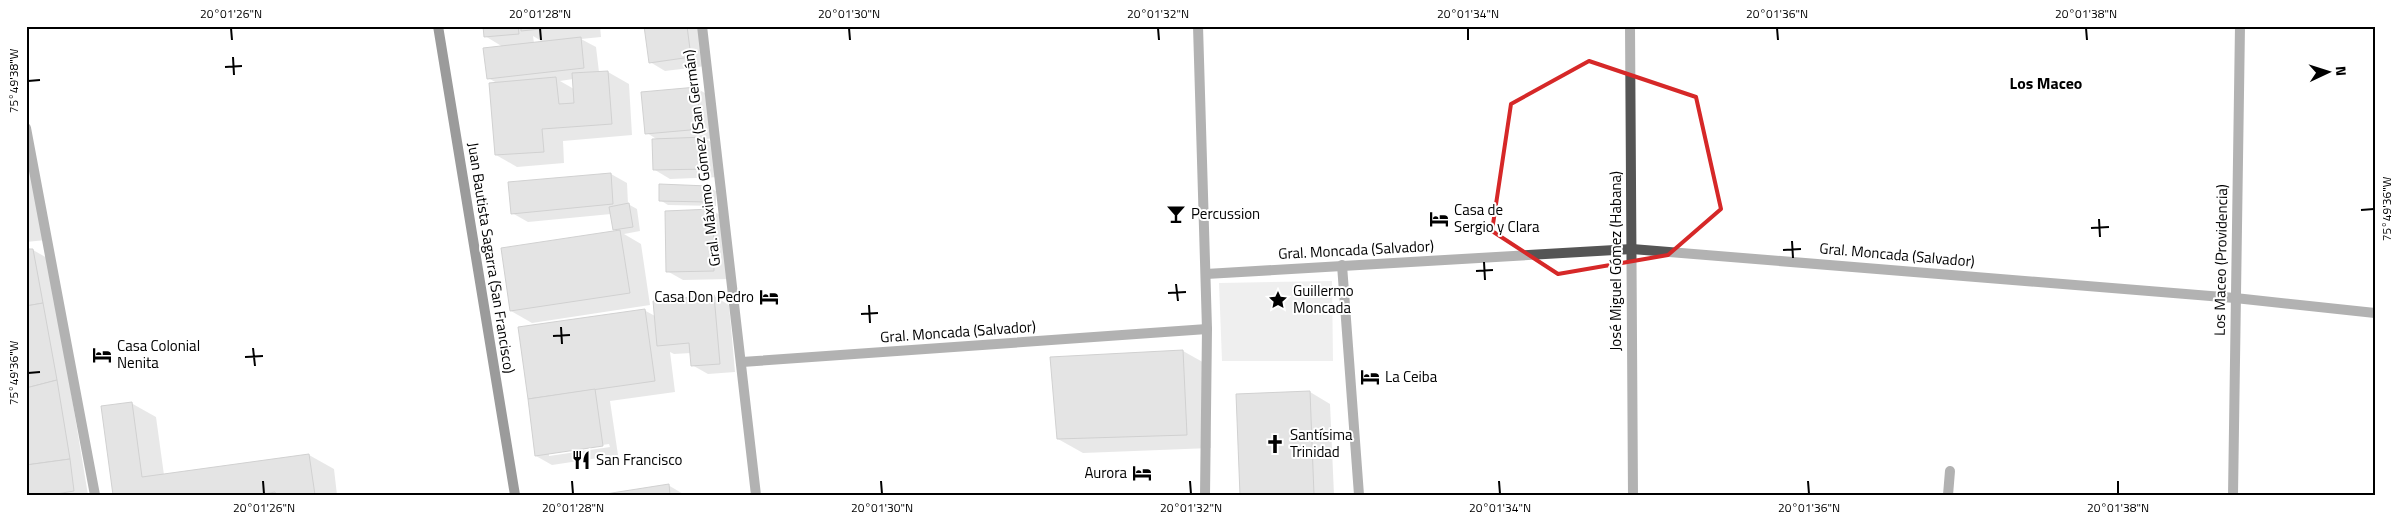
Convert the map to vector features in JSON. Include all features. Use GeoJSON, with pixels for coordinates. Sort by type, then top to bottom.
{"type":"FeatureCollection","features":[{"type":"Feature","properties":{"kind":"main road","name":"Juan Bautista Sagarra (San Francisco)"},"geometry":{"type":"LineString","coordinates":[[438,26],[515,495]]}},
{"type":"Feature","properties":{"kind":"street","name":"Gral. Máximo Gómez (San Germán)"},"geometry":{"type":"LineString","coordinates":[[702,26],[756,495]]}},
{"type":"Feature","properties":{"kind":"street"},"geometry":{"type":"LineString","coordinates":[[1198,26],[1207,330],[1205,495]]}},
{"type":"Feature","properties":{"kind":"street","name":"José Miguel Gómez (Habana)"},"geometry":{"type":"LineString","coordinates":[[1630,26],[1632,495]]}},
{"type":"Feature","properties":{"kind":"street","name":"Los Maceo (Providencia)"},"geometry":{"type":"LineString","coordinates":[[2233,495],[2240,26]]}},
{"type":"Feature","properties":{"kind":"street"},"geometry":{"type":"LineString","coordinates":[[26,128],[95,495]]}},
{"type":"Feature","properties":{"kind":"street","name":"Gral. Moncada (Salvador)"},"geometry":{"type":"LineString","coordinates":[[1206,274],[1632,249],[2235,298],[2375,313]]}},
{"type":"Feature","properties":{"kind":"street"},"geometry":{"type":"LineString","coordinates":[[1342,265],[1359,495]]}},
{"type":"Feature","properties":{"kind":"street","name":"Gral. Moncada (Salvador)"},"geometry":{"type":"LineString","coordinates":[[742,362],[1207,330]]}},
{"type":"Feature","properties":{"kind":"street"},"geometry":{"type":"LineString","coordinates":[[1948,495],[1950,471]]}},
{"type":"Feature","properties":{"kind":"highlighted area"},"geometry":{"type":"Polygon","coordinates":[[[1589,61],[1696,97],[1721,209],[1668,255],[1558,274],[1492,231],[1511,104],[1589,61]]]}},
{"type":"Feature","properties":{"kind":"shaded area"},"geometry":{"type":"Polygon","coordinates":[[[1332,281],[1333,361],[1222,361],[1219,283],[1332,281]]]}},
{"type":"Feature","properties":{"kind":"building"},"geometry":{"type":"Polygon","coordinates":[[[483,26],[518,26],[519,34],[484,37],[483,26]]]}},
{"type":"Feature","properties":{"kind":"building"},"geometry":{"type":"Polygon","coordinates":[[[521,26],[569,26],[521,31],[521,26]]]}},
{"type":"Feature","properties":{"kind":"building"},"geometry":{"type":"Polygon","coordinates":[[[644,26],[687,26],[691,57],[649,63],[644,26]]]}},
{"type":"Feature","properties":{"kind":"building"},"geometry":{"type":"Polygon","coordinates":[[[581,37],[584,68],[487,79],[483,48],[581,37]]]}},
{"type":"Feature","properties":{"kind":"building"},"geometry":{"type":"Polygon","coordinates":[[[608,71],[612,124],[542,129],[544,152],[495,155],[489,83],[556,77],[559,104],[574,103],[572,73],[608,71]]]}},
{"type":"Feature","properties":{"kind":"building"},"geometry":{"type":"Polygon","coordinates":[[[697,87],[701,129],[645,134],[641,92],[697,87]]]}},
{"type":"Feature","properties":{"kind":"building"},"geometry":{"type":"Polygon","coordinates":[[[706,137],[707,169],[653,170],[652,139],[706,137]]]}},
{"type":"Feature","properties":{"kind":"building"},"geometry":{"type":"Polygon","coordinates":[[[611,173],[613,204],[511,214],[508,182],[611,173]]]}},
{"type":"Feature","properties":{"kind":"building"},"geometry":{"type":"Polygon","coordinates":[[[659,184],[708,186],[708,202],[659,201],[659,184]]]}},
{"type":"Feature","properties":{"kind":"building"},"geometry":{"type":"Polygon","coordinates":[[[629,203],[633,227],[613,230],[609,207],[629,203]]]}},
{"type":"Feature","properties":{"kind":"building"},"geometry":{"type":"Polygon","coordinates":[[[713,209],[714,271],[666,272],[665,211],[713,209]]]}},
{"type":"Feature","properties":{"kind":"building"},"geometry":{"type":"Polygon","coordinates":[[[620,230],[630,293],[510,311],[501,248],[620,230]]]}},
{"type":"Feature","properties":{"kind":"building"},"geometry":{"type":"Polygon","coordinates":[[[26,249],[33,249],[43,303],[26,306],[26,249]]]}},
{"type":"Feature","properties":{"kind":"building"},"geometry":{"type":"Polygon","coordinates":[[[714,295],[720,364],[691,366],[689,343],[657,346],[653,301],[714,295]]]}},
{"type":"Feature","properties":{"kind":"building"},"geometry":{"type":"Polygon","coordinates":[[[43,303],[57,380],[26,388],[26,306],[43,303]]]}},
{"type":"Feature","properties":{"kind":"building"},"geometry":{"type":"Polygon","coordinates":[[[645,309],[655,381],[528,399],[518,327],[645,309]]]}},
{"type":"Feature","properties":{"kind":"building"},"geometry":{"type":"Polygon","coordinates":[[[1183,350],[1187,435],[1057,439],[1050,357],[1183,350]]]}},
{"type":"Feature","properties":{"kind":"building"},"geometry":{"type":"Polygon","coordinates":[[[57,380],[70,459],[26,465],[26,388],[57,380]]]}},
{"type":"Feature","properties":{"kind":"building"},"geometry":{"type":"Polygon","coordinates":[[[595,389],[603,446],[535,456],[528,399],[595,389]]]}},
{"type":"Feature","properties":{"kind":"building","name":"Santísima Trinidad"},"geometry":{"type":"Polygon","coordinates":[[[1310,391],[1314,495],[1240,495],[1236,394],[1310,391]]]}},
{"type":"Feature","properties":{"kind":"building"},"geometry":{"type":"Polygon","coordinates":[[[132,402],[142,477],[309,454],[315,495],[276,495],[275,492],[259,495],[113,495],[101,406],[132,402]]]}},
{"type":"Feature","properties":{"kind":"building"},"geometry":{"type":"Polygon","coordinates":[[[70,459],[74,491],[50,495],[26,495],[26,465],[70,459]]]}},
{"type":"Feature","properties":{"kind":"building"},"geometry":{"type":"Polygon","coordinates":[[[669,484],[670,495],[599,495],[669,484]]]}},
{"type":"Feature","properties":{"kind":"place","name":"Percussion"},"geometry":{"type":"Point","coordinates":[1176,214]}},
{"type":"Feature","properties":{"kind":"place","name":"Casa de Sergio y Clara"},"geometry":{"type":"Point","coordinates":[1439,219]}},
{"type":"Feature","properties":{"kind":"place","name":"Casa Don Pedro"},"geometry":{"type":"Point","coordinates":[769,297]}},
{"type":"Feature","properties":{"kind":"place","name":"Guillermo Moncada"},"geometry":{"type":"Point","coordinates":[1278,300]}},
{"type":"Feature","properties":{"kind":"place","name":"Casa Colonial Nenita"},"geometry":{"type":"Point","coordinates":[102,355]}},
{"type":"Feature","properties":{"kind":"place","name":"La Ceiba"},"geometry":{"type":"Point","coordinates":[1370,377]}},
{"type":"Feature","properties":{"kind":"place","name":"Santísima Trinidad"},"geometry":{"type":"Point","coordinates":[1275,444]}},
{"type":"Feature","properties":{"kind":"place","name":"San Francisco"},"geometry":{"type":"Point","coordinates":[581,460]}},
{"type":"Feature","properties":{"kind":"place","name":"Aurora"},"geometry":{"type":"Point","coordinates":[1142,473]}},
{"type":"Feature","properties":{"kind":"district","name":"Los Maceo"},"geometry":{"type":"Point","coordinates":[2046,83]}}]}
